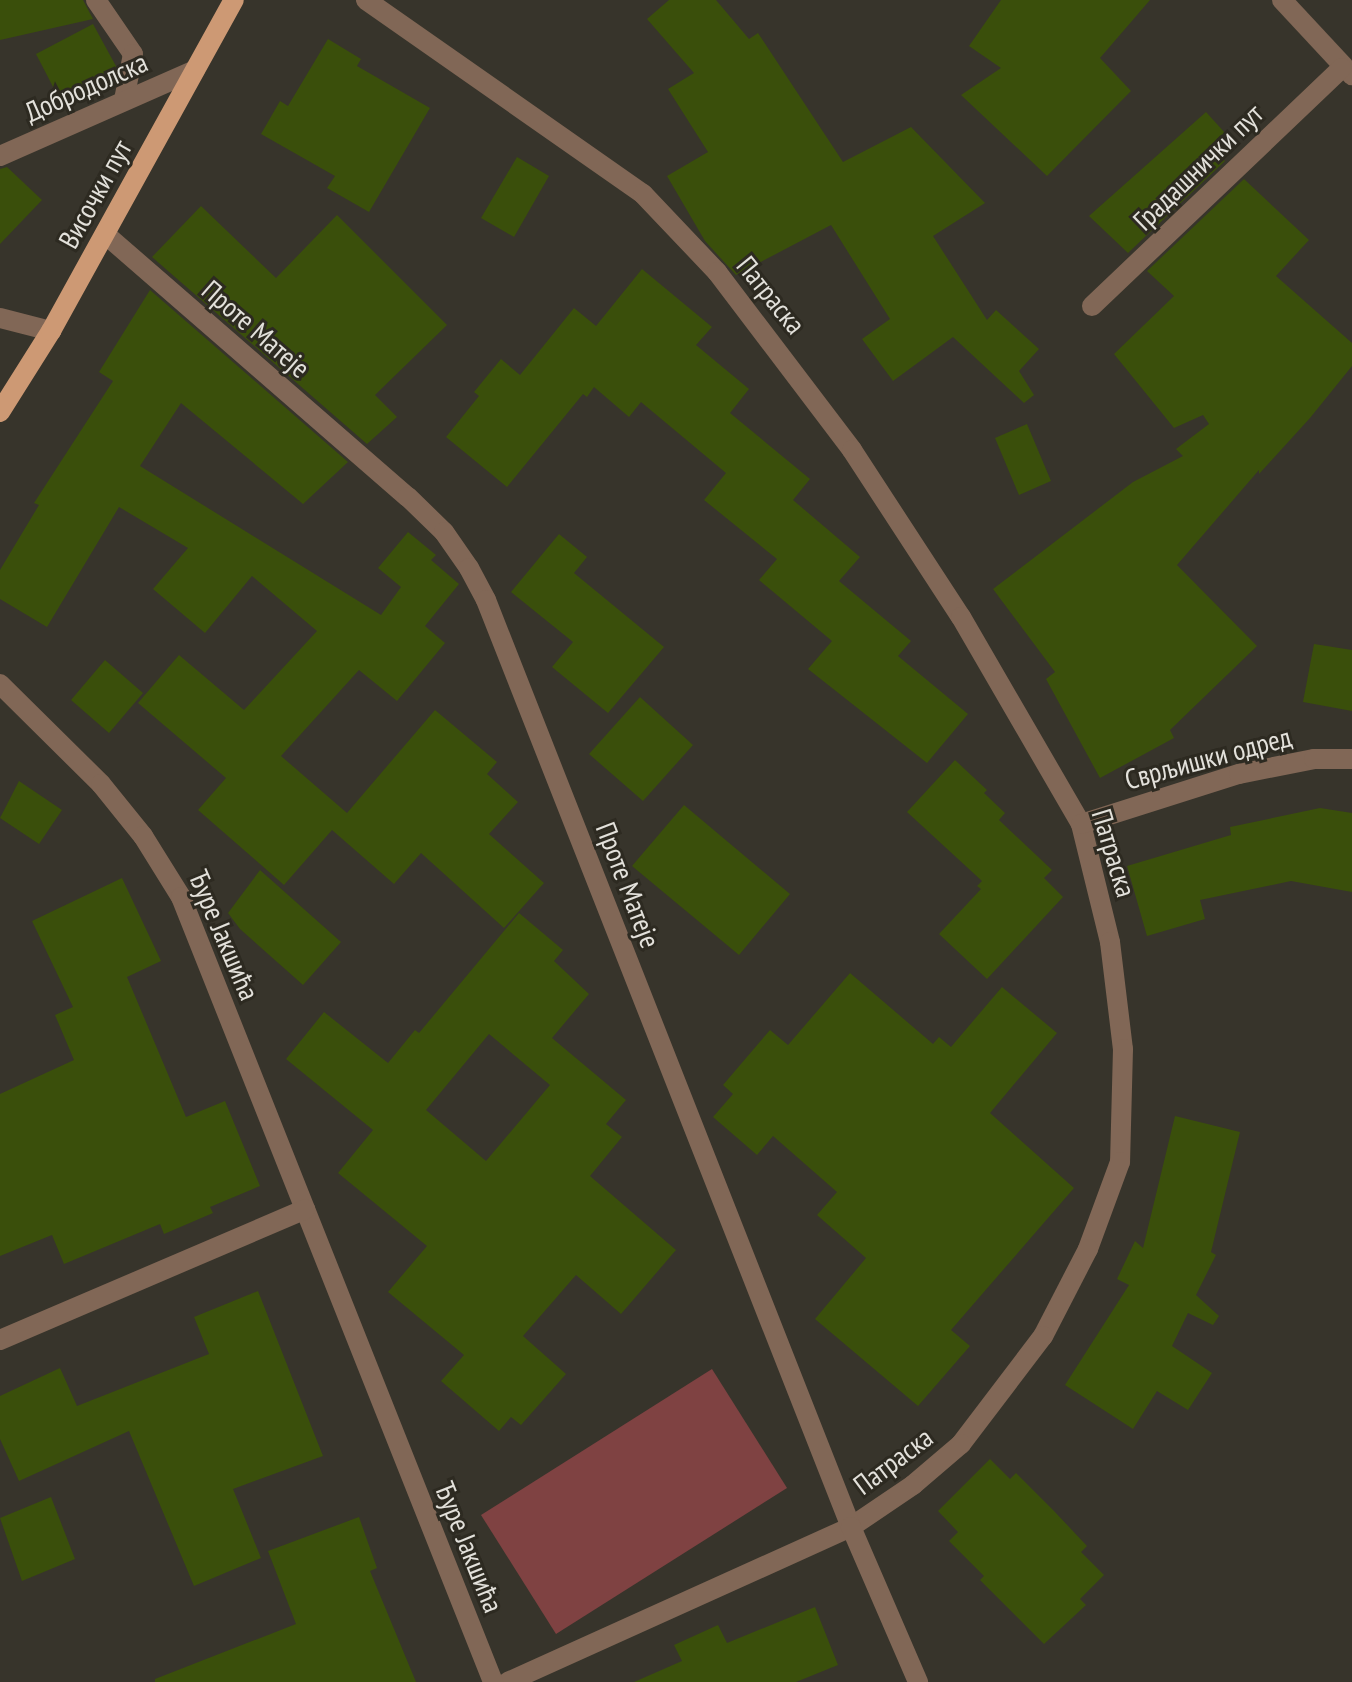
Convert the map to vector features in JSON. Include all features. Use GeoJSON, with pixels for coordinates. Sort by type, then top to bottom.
{"type":"FeatureCollection","features":[{"type":"Feature","properties":{"kind":"main road","name":"Височки пут"},"geometry":{"type":"LineString","coordinates":[[0,412],[51,331],[234,0]]}},
{"type":"Feature","properties":{"kind":"street"},"geometry":{"type":"LineString","coordinates":[[96,0],[133,54],[124,100]]}},
{"type":"Feature","properties":{"kind":"street","name":"Патраска"},"geometry":{"type":"LineString","coordinates":[[366,0],[643,194],[717,272],[784,356],[903,525],[961,617],[1081,824],[1110,942],[1123,1049],[1120,1162],[1088,1249],[1043,1336],[1002,1395],[961,1444],[913,1485],[851,1527],[508,1682]]}},
{"type":"Feature","properties":{"kind":"street","name":"Градашнички пут"},"geometry":{"type":"LineString","coordinates":[[1092,306],[1347,71],[1282,0]]}},
{"type":"Feature","properties":{"kind":"street","name":"Добродолска"},"geometry":{"type":"LineString","coordinates":[[0,156],[195,70]]}},
{"type":"Feature","properties":{"kind":"street","name":"Проте Матеје"},"geometry":{"type":"LineString","coordinates":[[105,234],[408,497],[444,532],[469,568],[486,600],[851,1527],[918,1682]]}},
{"type":"Feature","properties":{"kind":"street"},"geometry":{"type":"LineString","coordinates":[[0,318],[51,331]]}},
{"type":"Feature","properties":{"kind":"street","name":"Ђуре Јакшића"},"geometry":{"type":"LineString","coordinates":[[0,684],[101,784],[143,836],[175,886],[493,1682]]}},
{"type":"Feature","properties":{"kind":"street","name":"Сврљишки одред"},"geometry":{"type":"LineString","coordinates":[[1081,824],[1239,774],[1314,759],[1352,759]]}},
{"type":"Feature","properties":{"kind":"street"},"geometry":{"type":"LineString","coordinates":[[0,1340],[305,1209]]}},
{"type":"Feature","properties":{"kind":"shaded area"},"geometry":{"type":"Polygon","coordinates":[[[712,1369],[787,1488],[556,1634],[481,1515],[712,1369]]]}},
{"type":"Feature","properties":{"kind":"building"},"geometry":{"type":"Polygon","coordinates":[[[0,0],[83,0],[93,19],[0,40],[0,0]]]}},
{"type":"Feature","properties":{"kind":"building"},"geometry":{"type":"Polygon","coordinates":[[[669,0],[716,0],[749,39],[758,33],[843,162],[911,127],[985,203],[933,236],[987,320],[996,310],[1039,349],[1019,371],[1034,395],[1024,403],[953,337],[893,381],[862,339],[890,319],[831,225],[736,275],[705,241],[667,176],[708,152],[668,89],[694,73],[647,19],[669,0]]]}},
{"type":"Feature","properties":{"kind":"building"},"geometry":{"type":"Polygon","coordinates":[[[1001,0],[1150,0],[1100,58],[1131,91],[1047,176],[961,95],[1001,68],[969,46],[1001,0]]]}},
{"type":"Feature","properties":{"kind":"building"},"geometry":{"type":"Polygon","coordinates":[[[93,24],[117,68],[114,82],[64,108],[36,54],[93,24]]]}},
{"type":"Feature","properties":{"kind":"building"},"geometry":{"type":"Polygon","coordinates":[[[328,39],[361,59],[357,66],[430,108],[369,212],[327,188],[335,176],[261,134],[280,101],[288,106],[328,39]]]}},
{"type":"Feature","properties":{"kind":"building"},"geometry":{"type":"Polygon","coordinates":[[[1206,112],[1236,145],[1222,158],[1225,161],[1128,253],[1089,216],[1206,112]]]}},
{"type":"Feature","properties":{"kind":"building"},"geometry":{"type":"Polygon","coordinates":[[[517,157],[549,176],[514,237],[481,218],[517,157]]]}},
{"type":"Feature","properties":{"kind":"building"},"geometry":{"type":"Polygon","coordinates":[[[7,167],[42,200],[0,244],[0,169],[7,167]]]}},
{"type":"Feature","properties":{"kind":"building"},"geometry":{"type":"Polygon","coordinates":[[[1244,179],[1309,240],[1276,276],[1352,343],[1352,366],[1310,418],[1259,474],[1259,470],[1177,565],[1257,646],[1170,730],[1174,738],[1100,778],[1046,679],[1055,672],[993,589],[1133,482],[1183,456],[1176,449],[1209,424],[1203,415],[1174,428],[1114,354],[1174,296],[1147,271],[1244,179]]]}},
{"type":"Feature","properties":{"kind":"building"},"geometry":{"type":"Polygon","coordinates":[[[201,206],[276,278],[337,215],[447,325],[375,395],[397,417],[367,444],[152,257],[201,206]]]}},
{"type":"Feature","properties":{"kind":"building"},"geometry":{"type":"Polygon","coordinates":[[[642,269],[712,327],[696,345],[749,389],[730,413],[810,479],[793,500],[860,557],[839,581],[911,641],[898,656],[968,714],[927,763],[808,669],[832,641],[759,580],[777,559],[704,500],[726,473],[641,402],[629,417],[594,387],[587,397],[583,394],[507,487],[446,437],[479,396],[474,392],[501,359],[520,375],[574,308],[596,326],[642,269]]]}},
{"type":"Feature","properties":{"kind":"building"},"geometry":{"type":"Polygon","coordinates":[[[150,290],[348,462],[303,504],[181,403],[140,466],[381,615],[401,587],[378,568],[408,532],[436,555],[431,560],[459,584],[425,626],[445,643],[397,701],[359,670],[281,756],[347,813],[435,710],[497,762],[487,774],[518,802],[489,834],[544,883],[504,928],[421,853],[394,884],[332,830],[284,885],[198,810],[226,778],[138,703],[179,655],[244,710],[317,631],[252,576],[205,633],[153,589],[188,548],[119,507],[47,627],[0,599],[0,570],[39,505],[34,503],[113,381],[99,372],[150,290]]]}},
{"type":"Feature","properties":{"kind":"building"},"geometry":{"type":"Polygon","coordinates":[[[1027,424],[1051,481],[1019,495],[995,438],[1027,424]]]}},
{"type":"Feature","properties":{"kind":"building"},"geometry":{"type":"Polygon","coordinates":[[[559,534],[587,557],[574,573],[664,647],[608,713],[552,667],[573,642],[511,592],[559,534]]]}},
{"type":"Feature","properties":{"kind":"building"},"geometry":{"type":"Polygon","coordinates":[[[1314,644],[1352,650],[1352,711],[1303,702],[1314,644]]]}},
{"type":"Feature","properties":{"kind":"building"},"geometry":{"type":"Polygon","coordinates":[[[105,660],[143,693],[109,733],[71,700],[105,660]]]}},
{"type":"Feature","properties":{"kind":"building"},"geometry":{"type":"Polygon","coordinates":[[[640,697],[693,745],[643,801],[589,754],[640,697]]]}},
{"type":"Feature","properties":{"kind":"building"},"geometry":{"type":"Polygon","coordinates":[[[955,760],[987,790],[984,793],[1005,813],[999,820],[1052,870],[1044,878],[1063,897],[987,979],[939,934],[981,889],[977,886],[982,881],[907,812],[955,760]]]}},
{"type":"Feature","properties":{"kind":"building"},"geometry":{"type":"Polygon","coordinates":[[[19,781],[62,810],[39,844],[0,818],[19,781]]]}},
{"type":"Feature","properties":{"kind":"building"},"geometry":{"type":"Polygon","coordinates":[[[684,805],[790,894],[739,955],[632,866],[684,805]]]}},
{"type":"Feature","properties":{"kind":"building"},"geometry":{"type":"Polygon","coordinates":[[[1320,808],[1352,813],[1352,892],[1291,881],[1200,900],[1205,919],[1147,936],[1127,866],[1231,835],[1230,827],[1320,808]]]}},
{"type":"Feature","properties":{"kind":"building"},"geometry":{"type":"Polygon","coordinates":[[[260,870],[341,942],[303,985],[240,929],[228,913],[260,870]]]}},
{"type":"Feature","properties":{"kind":"building"},"geometry":{"type":"Polygon","coordinates":[[[122,878],[161,961],[127,977],[186,1117],[225,1101],[260,1186],[210,1207],[213,1213],[164,1234],[160,1224],[64,1264],[52,1235],[0,1256],[0,1094],[74,1060],[55,1015],[73,1007],[32,921],[122,878]]]}},
{"type":"Feature","properties":{"kind":"building"},"geometry":{"type":"Polygon","coordinates":[[[519,913],[563,950],[554,961],[589,994],[552,1038],[626,1100],[606,1124],[622,1137],[590,1176],[676,1250],[621,1314],[576,1275],[523,1336],[566,1374],[521,1425],[511,1417],[499,1431],[441,1381],[464,1355],[388,1292],[427,1246],[338,1173],[373,1130],[286,1059],[324,1012],[388,1063],[415,1030],[419,1033],[519,913]],[[489,1034],[426,1110],[486,1161],[550,1085],[489,1034]]]}},
{"type":"Feature","properties":{"kind":"building"},"geometry":{"type":"Polygon","coordinates":[[[850,973],[933,1044],[939,1037],[951,1047],[1002,987],[1057,1033],[990,1113],[1074,1188],[951,1330],[970,1346],[918,1406],[815,1319],[866,1258],[817,1215],[837,1192],[773,1136],[757,1155],[713,1117],[733,1094],[723,1085],[770,1030],[788,1045],[850,973]]]}},
{"type":"Feature","properties":{"kind":"building"},"geometry":{"type":"Polygon","coordinates":[[[1175,1116],[1240,1132],[1211,1252],[1216,1255],[1196,1295],[1219,1316],[1213,1325],[1188,1313],[1172,1346],[1212,1373],[1188,1410],[1157,1391],[1133,1429],[1065,1385],[1129,1285],[1117,1279],[1135,1241],[1143,1248],[1175,1116]]]}},
{"type":"Feature","properties":{"kind":"building"},"geometry":{"type":"Polygon","coordinates":[[[258,1291],[323,1456],[233,1489],[261,1558],[194,1586],[129,1431],[19,1481],[0,1439],[0,1396],[60,1368],[77,1406],[209,1354],[194,1317],[258,1291]]]}},
{"type":"Feature","properties":{"kind":"building"},"geometry":{"type":"Polygon","coordinates":[[[990,1459],[1010,1479],[1016,1473],[1054,1511],[1087,1546],[1081,1552],[1104,1575],[1080,1599],[1086,1605],[1044,1644],[980,1580],[984,1576],[949,1541],[958,1532],[938,1511],[990,1459]]]}},
{"type":"Feature","properties":{"kind":"building"},"geometry":{"type":"Polygon","coordinates":[[[51,1497],[75,1559],[22,1581],[0,1518],[51,1497]]]}},
{"type":"Feature","properties":{"kind":"building"},"geometry":{"type":"Polygon","coordinates":[[[359,1517],[377,1568],[370,1571],[416,1682],[155,1682],[155,1679],[296,1624],[268,1551],[359,1517]]]}},
{"type":"Feature","properties":{"kind":"building"},"geometry":{"type":"Polygon","coordinates":[[[815,1607],[838,1665],[796,1682],[634,1682],[682,1661],[674,1645],[718,1625],[727,1643],[815,1607]]]}}]}
